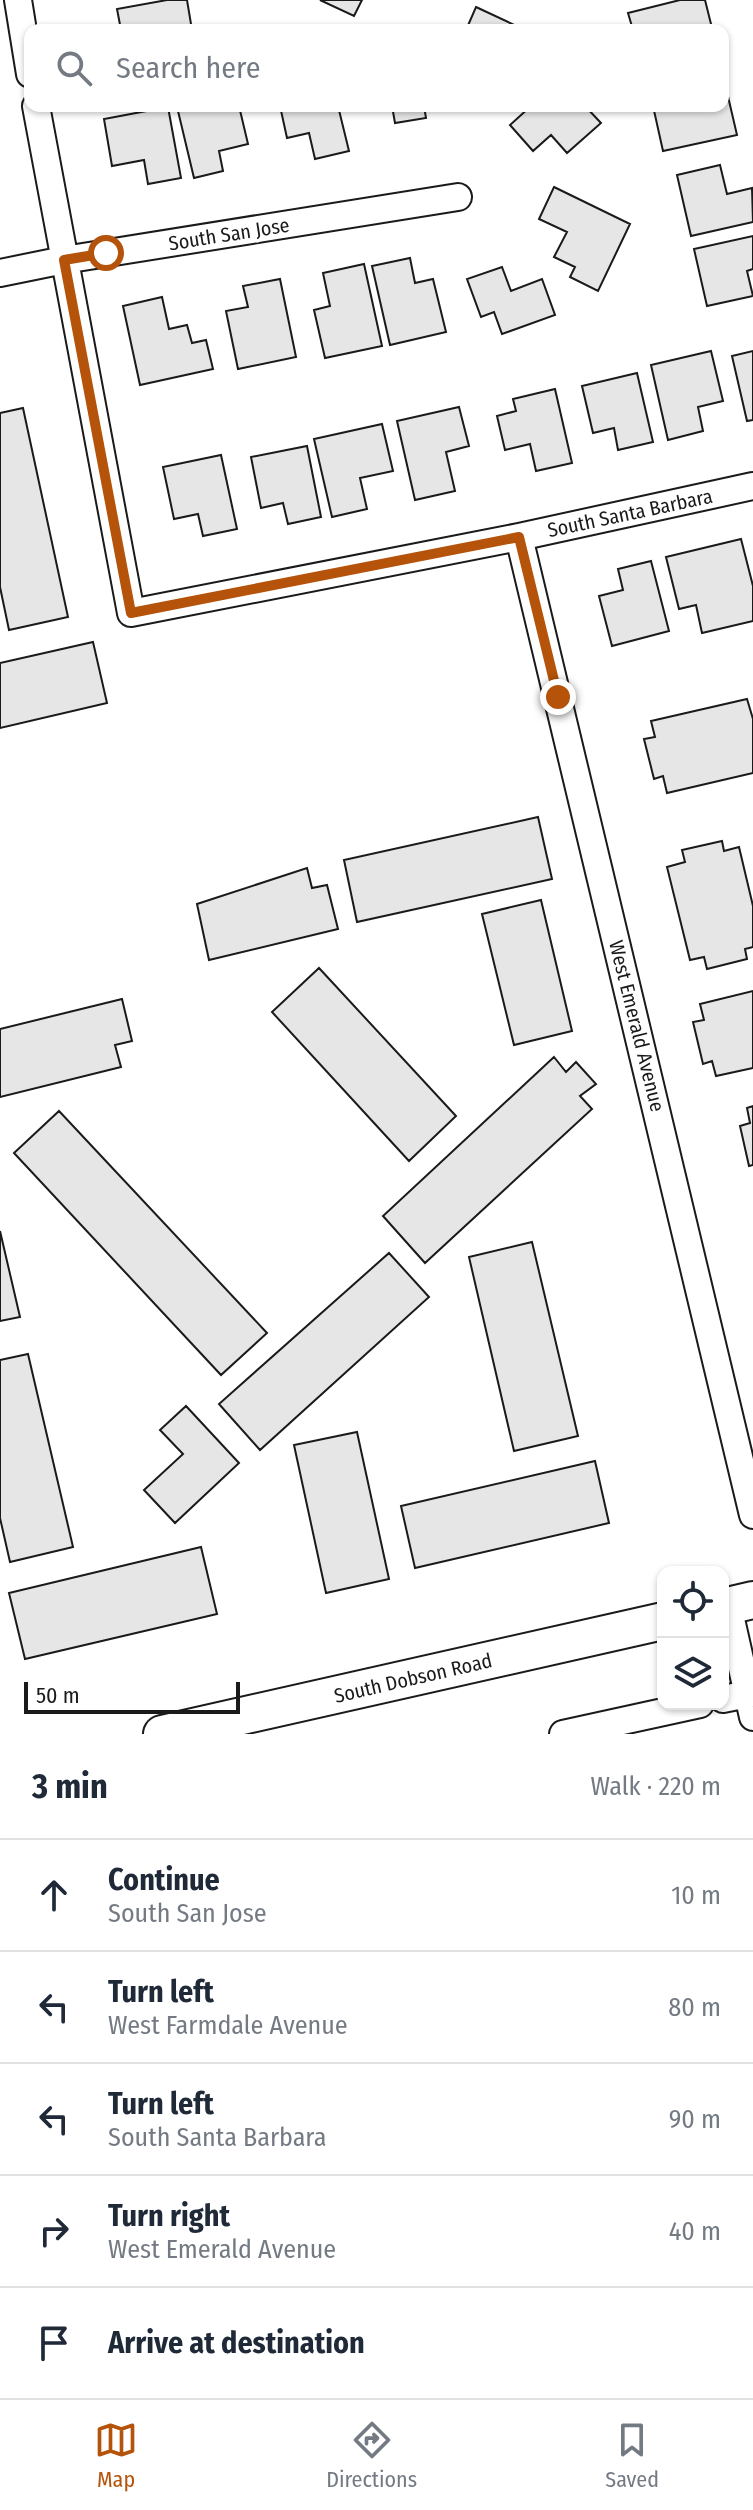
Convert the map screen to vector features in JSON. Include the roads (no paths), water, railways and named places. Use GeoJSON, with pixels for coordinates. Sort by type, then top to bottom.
{"type":"FeatureCollection","features":[{"type":"Feature","properties":{"kind":"main road","name":"South Dobson Road"},"geometry":{"type":"LineString","coordinates":[[162,1734],[657,1622]]}},
{"type":"Feature","properties":{"kind":"street"},"geometry":{"type":"LineString","coordinates":[[18,0],[12,40],[24,63]]}},
{"type":"Feature","properties":{"kind":"street"},"geometry":{"type":"LineString","coordinates":[[37,112],[64,260]]}},
{"type":"Feature","properties":{"kind":"street","name":"South San Jose"},"geometry":{"type":"LineString","coordinates":[[0,273],[458,197]]}},
{"type":"Feature","properties":{"kind":"street","name":"South Santa Barbara"},"geometry":{"type":"LineString","coordinates":[[64,260],[131,613],[519,537],[753,486]]}},
{"type":"Feature","properties":{"kind":"street","name":"West Emerald Avenue"},"geometry":{"type":"LineString","coordinates":[[519,537],[753,1515]]}},
{"type":"Feature","properties":{"kind":"street"},"geometry":{"type":"LineString","coordinates":[[735,1604],[741,1703]]}},
{"type":"Feature","properties":{"kind":"street"},"geometry":{"type":"LineString","coordinates":[[563,1734],[673,1710]]}}]}
